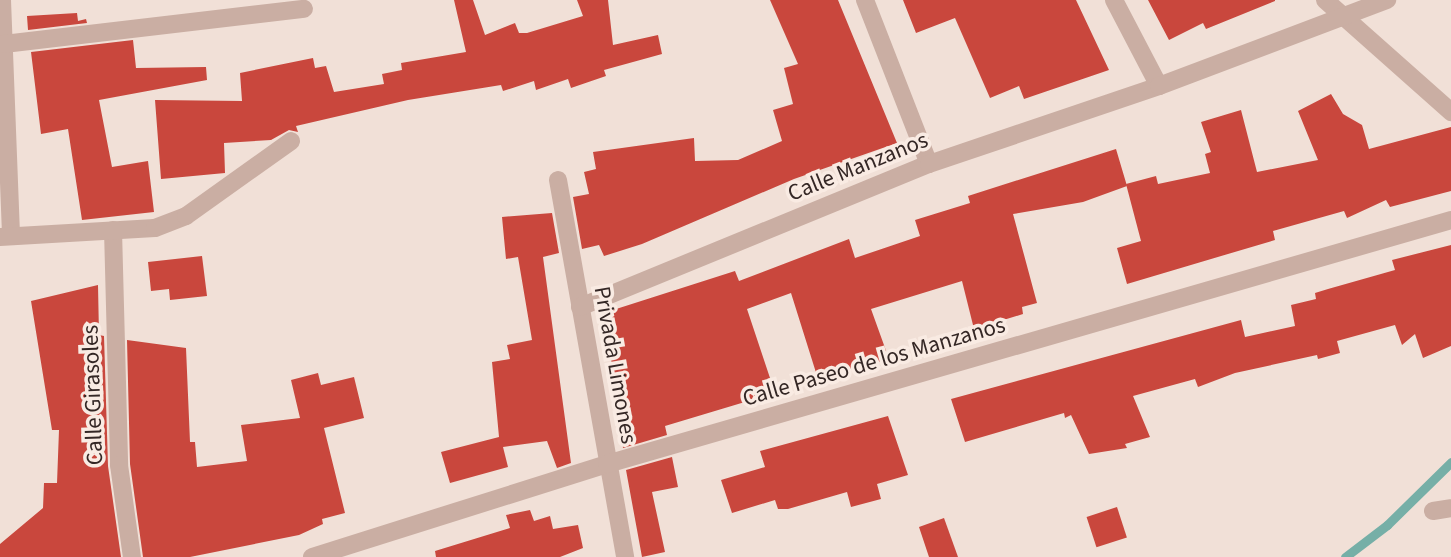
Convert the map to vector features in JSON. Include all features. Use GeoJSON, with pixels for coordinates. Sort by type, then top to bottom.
{"type":"FeatureCollection","features":[{"type":"Feature","properties":{"kind":"street"},"geometry":{"type":"LineString","coordinates":[[2,0],[6,236],[155,228],[186,216],[291,141]]}},
{"type":"Feature","properties":{"kind":"street"},"geometry":{"type":"LineString","coordinates":[[865,0],[929,164]]}},
{"type":"Feature","properties":{"kind":"street"},"geometry":{"type":"LineString","coordinates":[[1114,0],[1159,86]]}},
{"type":"Feature","properties":{"kind":"street"},"geometry":{"type":"LineString","coordinates":[[1325,0],[1348,17],[1451,112]]}},
{"type":"Feature","properties":{"kind":"street","name":"Calle Manzanos"},"geometry":{"type":"LineString","coordinates":[[580,307],[929,164],[1159,86],[1348,17],[1387,0]]}},
{"type":"Feature","properties":{"kind":"street"},"geometry":{"type":"LineString","coordinates":[[4,44],[304,9]]}},
{"type":"Feature","properties":{"kind":"street","name":"Privada Limones"},"geometry":{"type":"LineString","coordinates":[[558,180],[625,557]]}},
{"type":"Feature","properties":{"kind":"street","name":"Calle Paseo de los Manzanos"},"geometry":{"type":"LineString","coordinates":[[312,557],[607,464],[1451,220]]}},
{"type":"Feature","properties":{"kind":"street","name":"Calle Girasoles"},"geometry":{"type":"LineString","coordinates":[[113,230],[119,465],[132,557]]}},
{"type":"Feature","properties":{"kind":"building"},"geometry":{"type":"Polygon","coordinates":[[[454,0],[473,0],[485,35],[515,23],[519,33],[527,33],[583,16],[577,0],[608,0],[613,45],[658,35],[662,54],[604,70],[606,76],[571,88],[568,79],[536,90],[534,81],[503,91],[501,85],[408,100],[296,126],[298,132],[289,130],[271,140],[224,143],[225,173],[161,179],[155,100],[242,101],[240,73],[313,58],[315,68],[326,66],[334,92],[384,84],[382,74],[402,70],[401,63],[466,52],[454,0]]]}},
{"type":"Feature","properties":{"kind":"building"},"geometry":{"type":"Polygon","coordinates":[[[770,0],[838,0],[897,143],[794,179],[642,244],[604,256],[599,245],[582,249],[573,197],[589,194],[584,172],[596,169],[593,152],[694,138],[695,161],[738,160],[782,141],[773,110],[793,104],[784,68],[798,64],[770,0]]]}},
{"type":"Feature","properties":{"kind":"building"},"geometry":{"type":"Polygon","coordinates":[[[903,0],[1076,0],[1109,70],[1024,99],[1019,86],[990,98],[955,18],[916,33],[903,0]]]}},
{"type":"Feature","properties":{"kind":"building"},"geometry":{"type":"Polygon","coordinates":[[[1148,0],[1275,1],[1206,29],[1203,23],[1169,40],[1148,0]]]}},
{"type":"Feature","properties":{"kind":"building"},"geometry":{"type":"Polygon","coordinates":[[[77,13],[78,21],[86,19],[87,23],[28,30],[27,16],[77,13]]]}},
{"type":"Feature","properties":{"kind":"building"},"geometry":{"type":"Polygon","coordinates":[[[133,40],[136,68],[206,67],[207,80],[99,100],[112,167],[148,161],[154,212],[82,220],[68,129],[41,134],[31,52],[133,40]]]}},
{"type":"Feature","properties":{"kind":"building"},"geometry":{"type":"Polygon","coordinates":[[[1331,94],[1343,114],[1362,125],[1369,149],[1451,127],[1451,191],[1390,207],[1386,200],[1347,218],[1344,211],[1273,231],[1275,240],[1127,284],[1117,248],[1141,241],[1126,184],[1156,176],[1158,184],[1210,173],[1205,154],[1211,152],[1201,122],[1241,110],[1257,172],[1318,160],[1298,111],[1331,94]]]}},
{"type":"Feature","properties":{"kind":"building"},"geometry":{"type":"Polygon","coordinates":[[[1116,149],[1127,186],[1083,202],[1013,214],[1037,303],[1022,307],[1023,314],[974,329],[962,281],[871,309],[889,359],[818,379],[791,293],[747,309],[775,393],[665,426],[667,435],[623,448],[606,321],[613,310],[735,271],[739,281],[849,239],[855,258],[920,236],[915,220],[970,203],[968,196],[1116,149]]]}},
{"type":"Feature","properties":{"kind":"building"},"geometry":{"type":"Polygon","coordinates":[[[552,213],[559,253],[543,257],[571,463],[557,468],[547,441],[503,447],[508,467],[450,483],[441,452],[499,437],[492,362],[510,359],[507,345],[532,340],[518,257],[506,259],[502,217],[552,213]]]}},
{"type":"Feature","properties":{"kind":"building"},"geometry":{"type":"Polygon","coordinates":[[[1451,245],[1451,346],[1423,358],[1415,334],[1402,345],[1395,325],[1337,341],[1340,353],[1318,359],[1317,355],[1235,373],[1198,387],[1195,379],[1133,396],[1150,437],[1125,444],[1127,448],[1089,454],[1071,415],[1065,418],[1064,413],[965,442],[951,399],[1241,320],[1245,337],[1295,326],[1291,305],[1316,299],[1315,293],[1395,270],[1392,260],[1451,245]]]}},
{"type":"Feature","properties":{"kind":"building"},"geometry":{"type":"Polygon","coordinates":[[[202,256],[207,296],[170,300],[169,289],[151,291],[148,262],[202,256]]]}},
{"type":"Feature","properties":{"kind":"building"},"geometry":{"type":"Polygon","coordinates":[[[98,285],[99,335],[104,336],[108,466],[121,557],[0,557],[0,544],[43,508],[44,483],[57,483],[59,430],[52,430],[31,301],[98,285]]]}},
{"type":"Feature","properties":{"kind":"building"},"geometry":{"type":"Polygon","coordinates":[[[127,340],[186,348],[190,442],[195,442],[197,467],[247,461],[241,425],[300,418],[291,380],[318,373],[321,385],[354,377],[364,418],[324,428],[345,513],[322,519],[323,524],[299,535],[190,557],[143,557],[130,464],[127,340]]]}},
{"type":"Feature","properties":{"kind":"building"},"geometry":{"type":"Polygon","coordinates":[[[888,416],[908,475],[877,484],[881,499],[851,507],[847,492],[788,509],[778,509],[775,500],[732,513],[721,480],[765,467],[760,451],[888,416]]]}},
{"type":"Feature","properties":{"kind":"building"},"geometry":{"type":"Polygon","coordinates":[[[672,457],[678,487],[652,492],[665,552],[642,557],[626,470],[672,457]]]}},
{"type":"Feature","properties":{"kind":"building"},"geometry":{"type":"Polygon","coordinates":[[[1117,507],[1127,537],[1096,547],[1087,517],[1117,507]]]}},
{"type":"Feature","properties":{"kind":"building"},"geometry":{"type":"Polygon","coordinates":[[[530,510],[534,521],[550,516],[553,529],[578,525],[583,548],[560,557],[436,557],[435,551],[510,528],[506,515],[530,510]]]}},
{"type":"Feature","properties":{"kind":"building"},"geometry":{"type":"Polygon","coordinates":[[[944,518],[958,557],[929,557],[919,527],[944,518]]]}},
{"type":"Feature","properties":{"kind":"waterway"},"geometry":{"type":"LineString","coordinates":[[1345,557],[1387,525],[1451,462]]}}]}
